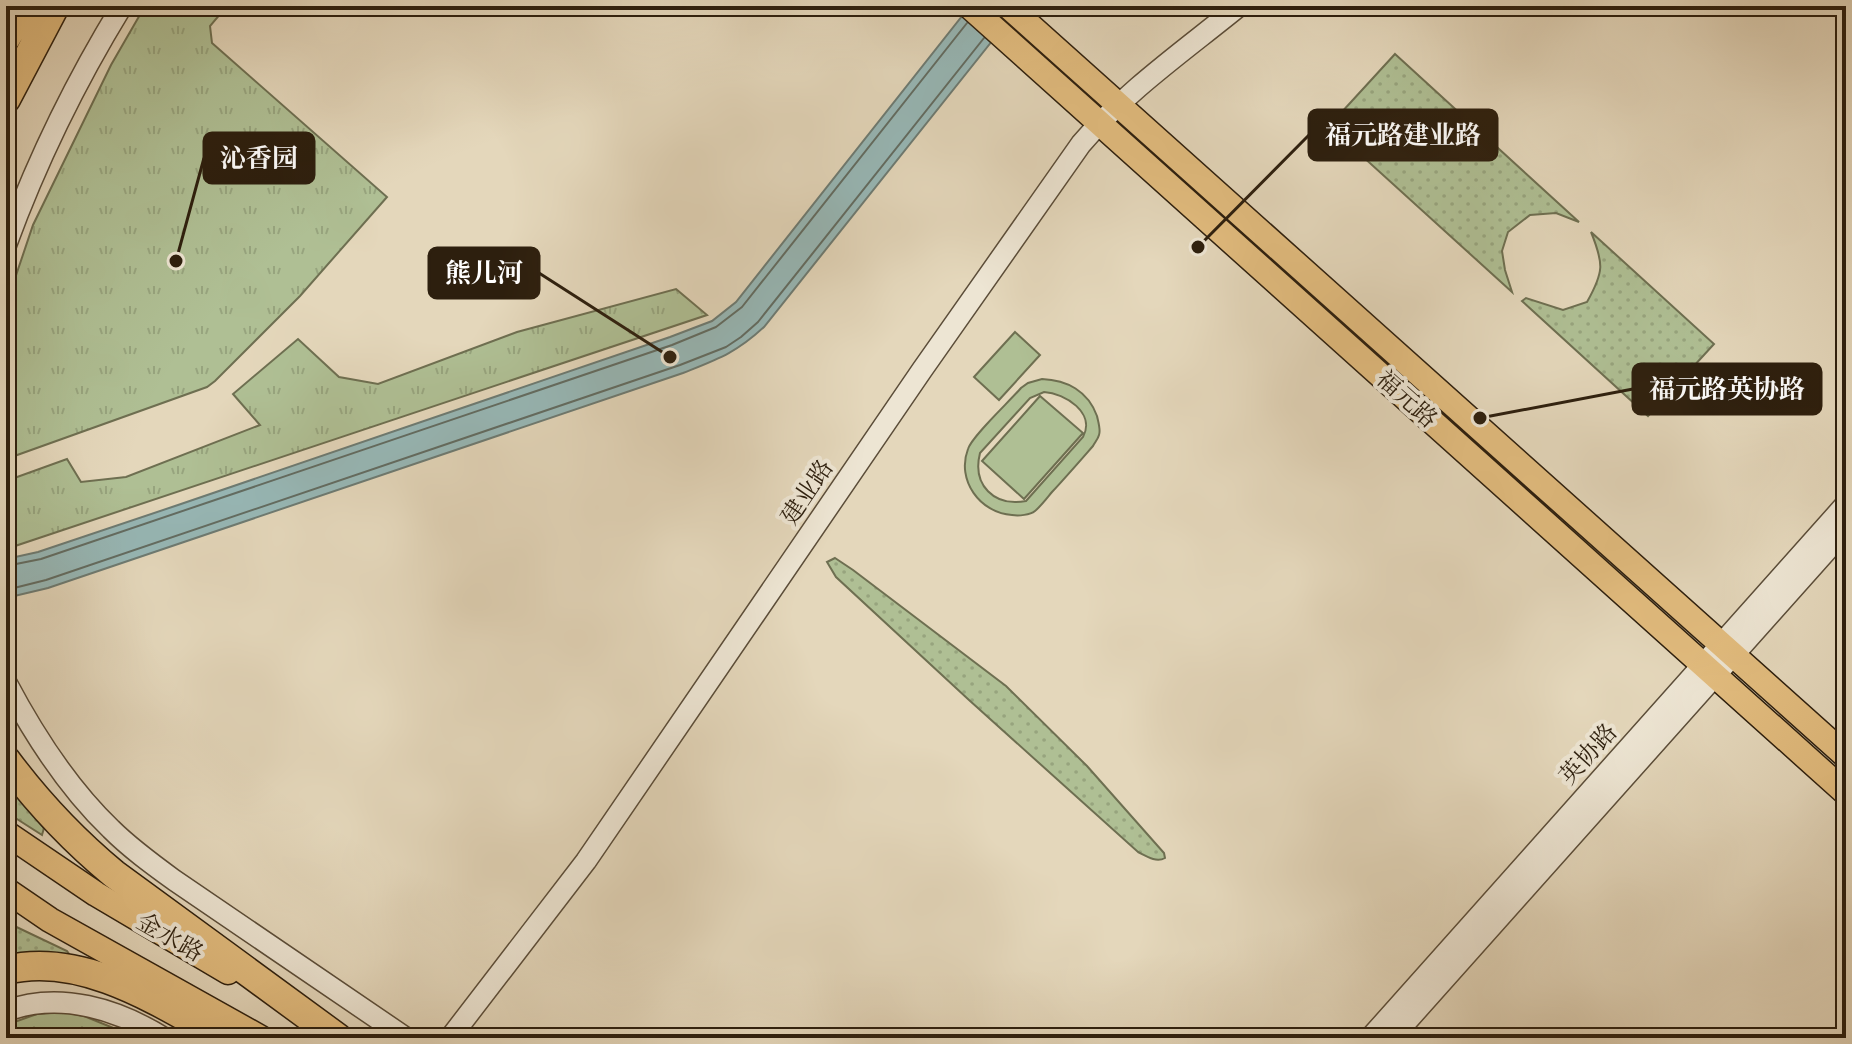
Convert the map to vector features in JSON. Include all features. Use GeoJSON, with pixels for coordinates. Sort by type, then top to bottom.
{"type":"FeatureCollection","features":[{"type":"Feature","properties":{"kind":"highway"},"geometry":{"type":"LineString","coordinates":[[6,38],[25,6]]}},
{"type":"Feature","properties":{"kind":"highway"},"geometry":{"type":"LineString","coordinates":[[6,99],[55,6]]}},
{"type":"Feature","properties":{"kind":"highway"},"geometry":{"type":"LineString","coordinates":[[6,760],[49,814],[102,864],[337,1038]]}},
{"type":"Feature","properties":{"kind":"highway"},"geometry":{"type":"LineString","coordinates":[[6,970],[45,966],[111,981],[133,989],[223,1038]]}},
{"type":"Feature","properties":{"kind":"main road","name":"福元路"},"geometry":{"type":"LineString","coordinates":[[969,6],[1846,793]]}},
{"type":"Feature","properties":{"kind":"main road","name":"福元路"},"geometry":{"type":"LineString","coordinates":[[1015,12],[1846,756]]}},
{"type":"Feature","properties":{"kind":"main road","name":"金水路"},"geometry":{"type":"LineString","coordinates":[[6,833],[96,894],[337,1038]]}},
{"type":"Feature","properties":{"kind":"main road","name":"金水路"},"geometry":{"type":"LineString","coordinates":[[6,890],[50,920],[261,1038]]}},
{"type":"Feature","properties":{"kind":"main road"},"geometry":{"type":"LineString","coordinates":[[6,907],[125,962]]}},
{"type":"Feature","properties":{"kind":"street"},"geometry":{"type":"LineString","coordinates":[[6,245],[36,170],[122,6]]}},
{"type":"Feature","properties":{"kind":"street","name":"建业路"},"geometry":{"type":"LineString","coordinates":[[450,1038],[586,861],[1065,167],[1118,104],[1239,6]]}},
{"type":"Feature","properties":{"kind":"street","name":"英协路"},"geometry":{"type":"LineString","coordinates":[[1727,650],[1846,504]]}},
{"type":"Feature","properties":{"kind":"street","name":"英协路"},"geometry":{"type":"LineString","coordinates":[[1370,1038],[1727,650],[1846,529]]}},
{"type":"Feature","properties":{"kind":"street","name":"英协路"},"geometry":{"type":"LineString","coordinates":[[1392,1038],[1709,670]]}},
{"type":"Feature","properties":{"kind":"street"},"geometry":{"type":"LineString","coordinates":[[6,682],[60,771],[111,829],[174,880],[406,1038]]}},
{"type":"Feature","properties":{"kind":"street"},"geometry":{"type":"LineString","coordinates":[[6,1011],[22,1005],[52,1002],[88,1005],[150,1029],[164,1038]]}},
{"type":"Feature","properties":{"kind":"green space"},"geometry":{"type":"Polygon","coordinates":[[[145,6],[227,6],[210,26],[212,43],[387,197],[300,296],[207,387],[6,459],[6,305],[33,225],[111,65],[145,6]]]}},
{"type":"Feature","properties":{"kind":"green space"},"geometry":{"type":"Polygon","coordinates":[[[1395,54],[1579,222],[1556,213],[1530,215],[1508,232],[1502,251],[1512,292],[1329,126],[1395,54]]]}},
{"type":"Feature","properties":{"kind":"green space"},"geometry":{"type":"Polygon","coordinates":[[[1591,232],[1714,344],[1648,416],[1522,301],[1526,298],[1563,310],[1587,302],[1597,283],[1600,268],[1591,232]]]}},
{"type":"Feature","properties":{"kind":"green space"},"geometry":{"type":"Polygon","coordinates":[[[676,289],[707,315],[6,549],[6,481],[67,459],[81,482],[126,477],[260,425],[233,394],[298,339],[339,377],[378,384],[517,332],[676,289]]]}},
{"type":"Feature","properties":{"kind":"green space"},"geometry":{"type":"Polygon","coordinates":[[[1015,332],[1040,355],[999,400],[974,377],[1015,332]]]}},
{"type":"Feature","properties":{"kind":"green space"},"geometry":{"type":"Polygon","coordinates":[[[1042,379],[1076,388],[1093,407],[1100,433],[1093,446],[1037,509],[1021,515],[1000,513],[974,493],[968,483],[965,461],[976,436],[1028,383],[1042,379]],[[1044,392],[1030,398],[980,453],[979,475],[995,497],[1004,501],[1026,501],[1083,437],[1086,428],[1082,412],[1069,400],[1044,392]]]}},
{"type":"Feature","properties":{"kind":"green space"},"geometry":{"type":"Polygon","coordinates":[[[1040,396],[1083,433],[1024,499],[982,461],[1040,396]]]}},
{"type":"Feature","properties":{"kind":"green space"},"geometry":{"type":"Polygon","coordinates":[[[835,558],[1006,686],[1087,766],[1164,853],[1165,858],[1155,859],[1138,852],[969,700],[836,577],[827,562],[835,558]]]}},
{"type":"Feature","properties":{"kind":"green space"},"geometry":{"type":"Polygon","coordinates":[[[6,782],[44,828],[42,835],[6,812],[6,782]]]}},
{"type":"Feature","properties":{"kind":"green space"},"geometry":{"type":"Polygon","coordinates":[[[6,922],[67,951],[74,961],[6,958],[6,922]]]}},
{"type":"Feature","properties":{"kind":"green space"},"geometry":{"type":"Polygon","coordinates":[[[63,1012],[84,1016],[138,1038],[6,1038],[6,1025],[37,1014],[63,1012]]]}},
{"type":"Feature","properties":{"kind":"water"},"geometry":{"type":"Polygon","coordinates":[[[970,6],[1020,6],[764,327],[735,349],[683,373],[48,588],[6,598],[6,559],[38,552],[178,505],[712,321],[736,302],[970,6]]]}},
{"type":"Feature","properties":{"kind":"place","name":"福元路建业路"},"geometry":{"type":"Point","coordinates":[1198,247]}},
{"type":"Feature","properties":{"kind":"place","name":"沁香园"},"geometry":{"type":"Point","coordinates":[176,261]}},
{"type":"Feature","properties":{"kind":"place","name":"熊儿河"},"geometry":{"type":"Point","coordinates":[670,357]}},
{"type":"Feature","properties":{"kind":"place","name":"福元路英协路"},"geometry":{"type":"Point","coordinates":[1480,418]}}]}
